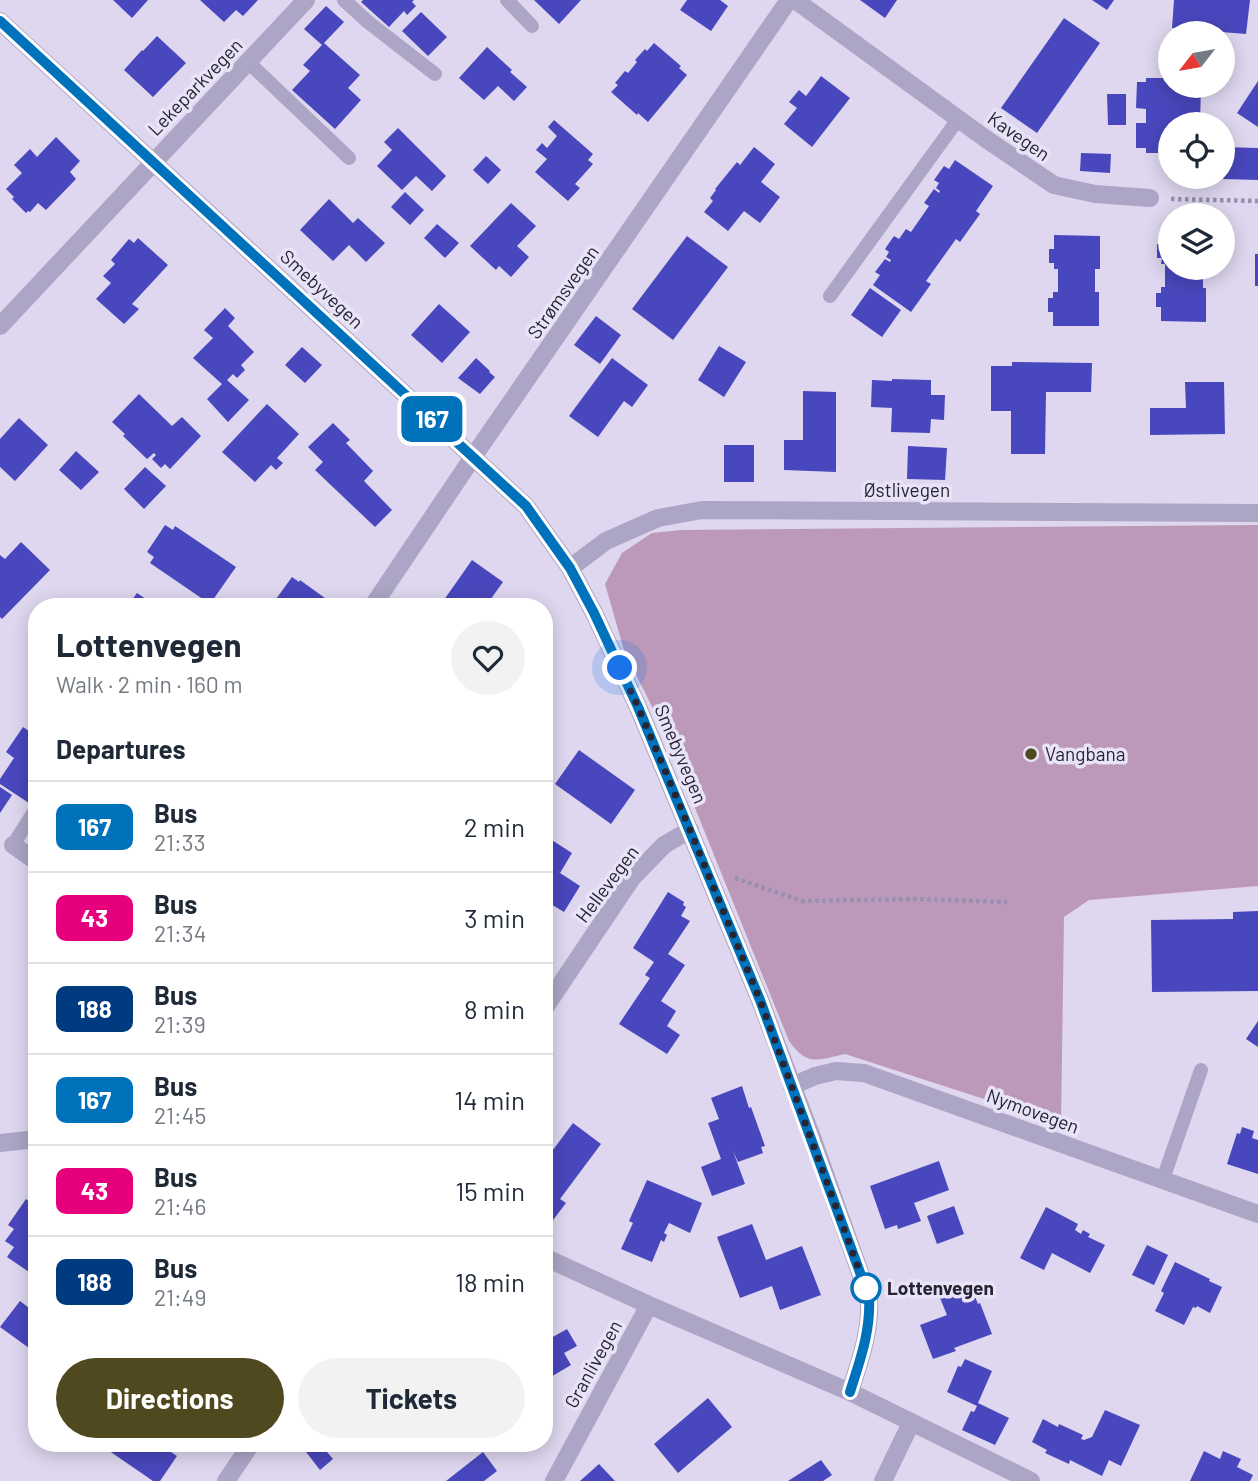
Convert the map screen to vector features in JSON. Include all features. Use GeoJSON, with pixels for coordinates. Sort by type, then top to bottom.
{"type":"FeatureCollection","features":[{"type":"Feature","properties":{"kind":"street","name":"Lekeparkvegen"},"geometry":{"type":"LineString","coordinates":[[0,326],[306,0]]}},
{"type":"Feature","properties":{"kind":"street","name":"Kavegen"},"geometry":{"type":"LineString","coordinates":[[792,0],[1054,185],[1095,194],[1150,198]]}},
{"type":"Feature","properties":{"kind":"street","name":"Strømsvegen"},"geometry":{"type":"LineString","coordinates":[[378,598],[473,457],[792,0]]}},
{"type":"Feature","properties":{"kind":"street","name":"Smebyvegen"},"geometry":{"type":"LineString","coordinates":[[0,21],[526,506],[570,568],[638,707],[710,878],[760,1000],[869,1297],[870,1317],[865,1343],[850,1392]]}},
{"type":"Feature","properties":{"kind":"street","name":"Østlivegen"},"geometry":{"type":"LineString","coordinates":[[570,568],[606,541],[658,518],[702,510],[1258,513]]}},
{"type":"Feature","properties":{"kind":"street","name":"Hellevegen"},"geometry":{"type":"LineString","coordinates":[[553,996],[632,878],[664,845],[690,830]]}},
{"type":"Feature","properties":{"kind":"street"},"geometry":{"type":"LineString","coordinates":[[13,845],[28,856]]}},
{"type":"Feature","properties":{"kind":"street","name":"Nymovegen"},"geometry":{"type":"LineString","coordinates":[[792,1086],[836,1071],[864,1073],[1258,1214]]}},
{"type":"Feature","properties":{"kind":"street"},"geometry":{"type":"LineString","coordinates":[[0,1143],[28,1140]]}},
{"type":"Feature","properties":{"kind":"street"},"geometry":{"type":"LineString","coordinates":[[553,1261],[850,1392],[1031,1481]]}},
{"type":"Feature","properties":{"kind":"street","name":"Granlivegen"},"geometry":{"type":"LineString","coordinates":[[554,1481],[649,1305]]}},
{"type":"Feature","properties":{"kind":"street"},"geometry":{"type":"LineString","coordinates":[[883,1481],[911,1423]]}},
{"type":"Feature","properties":{"kind":"street"},"geometry":{"type":"LineString","coordinates":[[226,1481],[246,1452]]}},
{"type":"Feature","properties":{"kind":"lane"},"geometry":{"type":"LineString","coordinates":[[344,0],[435,75]]}},
{"type":"Feature","properties":{"kind":"lane"},"geometry":{"type":"LineString","coordinates":[[506,0],[532,26]]}},
{"type":"Feature","properties":{"kind":"lane"},"geometry":{"type":"LineString","coordinates":[[248,62],[349,159]]}},
{"type":"Feature","properties":{"kind":"lane"},"geometry":{"type":"LineString","coordinates":[[830,296],[959,118]]}},
{"type":"Feature","properties":{"kind":"lane"},"geometry":{"type":"LineString","coordinates":[[13,845],[28,821]]}},
{"type":"Feature","properties":{"kind":"lane"},"geometry":{"type":"LineString","coordinates":[[1163,1179],[1201,1070]]}},
{"type":"Feature","properties":{"kind":"path"},"geometry":{"type":"LineString","coordinates":[[1150,198],[1258,201]]}},
{"type":"Feature","properties":{"kind":"path"},"geometry":{"type":"LineString","coordinates":[[710,878],[731,877],[802,901],[916,899],[1006,902]]}},
{"type":"Feature","properties":{"kind":"shaded area"},"geometry":{"type":"Polygon","coordinates":[[[1258,525],[1258,886],[1089,900],[1064,917],[1061,1124],[845,1054],[820,1059],[802,1055],[789,1041],[664,731],[624,650],[605,584],[622,553],[652,533],[681,530],[1258,525]]]}},
{"type":"Feature","properties":{"kind":"building"},"geometry":{"type":"Polygon","coordinates":[[[113,0],[148,0],[132,18],[113,0]]]}},
{"type":"Feature","properties":{"kind":"building"},"geometry":{"type":"Polygon","coordinates":[[[200,0],[258,0],[243,16],[236,10],[224,22],[200,0]]]}},
{"type":"Feature","properties":{"kind":"building"},"geometry":{"type":"Polygon","coordinates":[[[414,0],[412,2],[416,6],[407,15],[404,11],[389,27],[361,2],[414,0]]]}},
{"type":"Feature","properties":{"kind":"building"},"geometry":{"type":"Polygon","coordinates":[[[534,0],[581,0],[559,24],[534,0]]]}},
{"type":"Feature","properties":{"kind":"building"},"geometry":{"type":"Polygon","coordinates":[[[687,0],[720,0],[728,6],[711,31],[680,10],[687,0]]]}},
{"type":"Feature","properties":{"kind":"building"},"geometry":{"type":"Polygon","coordinates":[[[860,0],[897,0],[885,18],[860,0]]]}},
{"type":"Feature","properties":{"kind":"building"},"geometry":{"type":"Polygon","coordinates":[[[1092,0],[1114,0],[1107,10],[1092,0]]]}},
{"type":"Feature","properties":{"kind":"building"},"geometry":{"type":"Polygon","coordinates":[[[1174,0],[1250,0],[1246,34],[1236,33],[1236,21],[1172,21],[1174,0]]]}},
{"type":"Feature","properties":{"kind":"building"},"geometry":{"type":"Polygon","coordinates":[[[326,6],[344,22],[324,43],[360,75],[348,88],[361,100],[335,129],[292,90],[310,71],[303,65],[322,45],[304,29],[326,6]]]}},
{"type":"Feature","properties":{"kind":"building"},"geometry":{"type":"Polygon","coordinates":[[[421,12],[447,37],[428,56],[402,31],[421,12]]]}},
{"type":"Feature","properties":{"kind":"building"},"geometry":{"type":"Polygon","coordinates":[[[1064,18],[1100,43],[1037,133],[1001,108],[1064,18]]]}},
{"type":"Feature","properties":{"kind":"building"},"geometry":{"type":"Polygon","coordinates":[[[157,36],[186,63],[153,97],[124,70],[157,36]]]}},
{"type":"Feature","properties":{"kind":"building"},"geometry":{"type":"Polygon","coordinates":[[[654,43],[681,66],[679,68],[687,75],[648,122],[611,92],[625,71],[628,73],[637,62],[635,60],[654,43]]]}},
{"type":"Feature","properties":{"kind":"building"},"geometry":{"type":"Polygon","coordinates":[[[487,47],[527,87],[514,101],[498,86],[484,100],[459,78],[487,47]]]}},
{"type":"Feature","properties":{"kind":"building"},"geometry":{"type":"Polygon","coordinates":[[[821,76],[850,98],[812,147],[784,124],[797,108],[789,102],[799,90],[806,96],[821,76]]]}},
{"type":"Feature","properties":{"kind":"building"},"geometry":{"type":"Polygon","coordinates":[[[1146,78],[1158,78],[1158,98],[1201,98],[1200,112],[1158,112],[1158,153],[1146,153],[1146,148],[1136,148],[1136,123],[1146,123],[1146,109],[1136,108],[1137,82],[1146,82],[1146,78]]]}},
{"type":"Feature","properties":{"kind":"building"},"geometry":{"type":"Polygon","coordinates":[[[1258,81],[1258,127],[1237,113],[1258,81]]]}},
{"type":"Feature","properties":{"kind":"building"},"geometry":{"type":"Polygon","coordinates":[[[1107,94],[1126,94],[1126,125],[1108,125],[1107,94]]]}},
{"type":"Feature","properties":{"kind":"building"},"geometry":{"type":"Polygon","coordinates":[[[554,120],[593,154],[588,160],[593,164],[575,184],[580,188],[568,201],[535,172],[547,159],[536,150],[542,143],[547,148],[557,136],[548,127],[554,120]]]}},
{"type":"Feature","properties":{"kind":"building"},"geometry":{"type":"Polygon","coordinates":[[[398,128],[446,176],[432,191],[416,176],[402,190],[377,166],[392,150],[384,142],[398,128]]]}},
{"type":"Feature","properties":{"kind":"building"},"geometry":{"type":"Polygon","coordinates":[[[56,137],[80,161],[70,172],[76,179],[46,210],[38,203],[26,213],[6,189],[22,173],[14,165],[30,149],[37,157],[56,137]]]}},
{"type":"Feature","properties":{"kind":"building"},"geometry":{"type":"Polygon","coordinates":[[[754,147],[775,164],[761,182],[780,197],[760,223],[744,211],[728,231],[704,212],[713,201],[710,198],[715,189],[737,162],[740,165],[754,147]]]}},
{"type":"Feature","properties":{"kind":"building"},"geometry":{"type":"Polygon","coordinates":[[[1235,147],[1258,148],[1258,180],[1235,179],[1235,147]]]}},
{"type":"Feature","properties":{"kind":"building"},"geometry":{"type":"Polygon","coordinates":[[[1081,153],[1111,154],[1110,173],[1080,171],[1081,153]]]}},
{"type":"Feature","properties":{"kind":"building"},"geometry":{"type":"Polygon","coordinates":[[[486,156],[501,170],[488,184],[473,170],[486,156]]]}},
{"type":"Feature","properties":{"kind":"building"},"geometry":{"type":"Polygon","coordinates":[[[955,160],[993,186],[976,211],[980,214],[960,242],[956,239],[926,281],[931,284],[911,312],[873,285],[880,275],[875,272],[885,259],[890,262],[886,257],[889,252],[885,249],[894,236],[899,239],[906,229],[911,232],[929,206],[924,203],[934,189],[939,193],[940,191],[936,188],[939,183],[934,180],[944,166],[949,169],[955,160]]]}},
{"type":"Feature","properties":{"kind":"building"},"geometry":{"type":"Polygon","coordinates":[[[405,192],[424,210],[410,225],[391,207],[405,192]]]}},
{"type":"Feature","properties":{"kind":"building"},"geometry":{"type":"Polygon","coordinates":[[[329,199],[353,223],[358,218],[385,243],[366,262],[349,245],[333,261],[300,230],[329,199]]]}},
{"type":"Feature","properties":{"kind":"building"},"geometry":{"type":"Polygon","coordinates":[[[511,203],[536,226],[517,246],[529,257],[511,277],[499,266],[496,270],[470,246],[511,203]]]}},
{"type":"Feature","properties":{"kind":"building"},"geometry":{"type":"Polygon","coordinates":[[[437,224],[459,243],[445,258],[424,238],[437,224]]]}},
{"type":"Feature","properties":{"kind":"building"},"geometry":{"type":"Polygon","coordinates":[[[1054,235],[1100,236],[1100,269],[1095,269],[1095,292],[1099,292],[1099,326],[1053,326],[1053,312],[1048,312],[1048,298],[1053,298],[1053,292],[1058,292],[1058,269],[1054,269],[1054,263],[1049,263],[1049,249],[1054,249],[1054,235]]]}},
{"type":"Feature","properties":{"kind":"building"},"geometry":{"type":"Polygon","coordinates":[[[687,236],[728,267],[673,340],[632,309],[687,236]]]}},
{"type":"Feature","properties":{"kind":"building"},"geometry":{"type":"Polygon","coordinates":[[[138,238],[168,265],[132,304],[139,309],[124,324],[96,299],[111,283],[103,276],[115,264],[111,260],[129,239],[134,243],[138,238]]]}},
{"type":"Feature","properties":{"kind":"building"},"geometry":{"type":"Polygon","coordinates":[[[1255,254],[1258,254],[1258,286],[1255,286],[1255,254]]]}},
{"type":"Feature","properties":{"kind":"building"},"geometry":{"type":"Polygon","coordinates":[[[1165,280],[1203,280],[1203,288],[1206,288],[1206,322],[1161,321],[1161,307],[1156,307],[1156,293],[1161,293],[1161,287],[1165,287],[1165,280]]]}},
{"type":"Feature","properties":{"kind":"building"},"geometry":{"type":"Polygon","coordinates":[[[870,288],[901,310],[882,337],[851,315],[870,288]]]}},
{"type":"Feature","properties":{"kind":"building"},"geometry":{"type":"Polygon","coordinates":[[[439,304],[470,332],[442,363],[411,335],[439,304]]]}},
{"type":"Feature","properties":{"kind":"building"},"geometry":{"type":"Polygon","coordinates":[[[225,308],[235,318],[228,326],[254,352],[241,365],[245,370],[237,378],[233,374],[227,380],[249,400],[228,422],[207,399],[222,384],[193,358],[213,338],[204,330],[225,308]]]}},
{"type":"Feature","properties":{"kind":"building"},"geometry":{"type":"Polygon","coordinates":[[[596,316],[621,335],[600,364],[574,345],[596,316]]]}},
{"type":"Feature","properties":{"kind":"building"},"geometry":{"type":"Polygon","coordinates":[[[719,346],[746,362],[724,397],[698,380],[719,346]]]}},
{"type":"Feature","properties":{"kind":"building"},"geometry":{"type":"Polygon","coordinates":[[[302,347],[322,365],[305,383],[285,365],[302,347]]]}},
{"type":"Feature","properties":{"kind":"building"},"geometry":{"type":"Polygon","coordinates":[[[476,358],[495,377],[480,394],[458,378],[476,358]]]}},
{"type":"Feature","properties":{"kind":"building"},"geometry":{"type":"Polygon","coordinates":[[[612,358],[648,385],[632,407],[624,401],[598,437],[569,416],[612,358]]]}},
{"type":"Feature","properties":{"kind":"building"},"geometry":{"type":"Polygon","coordinates":[[[1012,362],[1092,363],[1091,392],[1046,392],[1045,454],[1011,454],[1011,411],[991,411],[991,366],[1012,366],[1012,362]]]}},
{"type":"Feature","properties":{"kind":"building"},"geometry":{"type":"Polygon","coordinates":[[[872,380],[931,380],[931,395],[945,395],[944,420],[931,419],[930,433],[891,432],[892,408],[871,407],[872,380]]]}},
{"type":"Feature","properties":{"kind":"building"},"geometry":{"type":"Polygon","coordinates":[[[1185,382],[1224,382],[1225,434],[1150,435],[1150,408],[1186,408],[1185,382]]]}},
{"type":"Feature","properties":{"kind":"building"},"geometry":{"type":"Polygon","coordinates":[[[803,391],[836,392],[836,472],[784,470],[784,440],[803,440],[803,391]]]}},
{"type":"Feature","properties":{"kind":"building"},"geometry":{"type":"Polygon","coordinates":[[[139,394],[172,426],[182,417],[201,436],[170,469],[165,464],[161,468],[152,459],[156,455],[154,453],[147,459],[112,422],[139,394]]]}},
{"type":"Feature","properties":{"kind":"building"},"geometry":{"type":"Polygon","coordinates":[[[267,404],[299,434],[277,458],[283,463],[276,470],[271,465],[255,482],[222,452],[267,404]]]}},
{"type":"Feature","properties":{"kind":"building"},"geometry":{"type":"Polygon","coordinates":[[[19,418],[48,445],[15,481],[0,467],[0,439],[19,418]]]}},
{"type":"Feature","properties":{"kind":"building"},"geometry":{"type":"Polygon","coordinates":[[[333,423],[350,440],[346,443],[373,471],[364,481],[392,510],[375,527],[315,470],[323,462],[308,447],[333,423]]]}},
{"type":"Feature","properties":{"kind":"building"},"geometry":{"type":"Polygon","coordinates":[[[724,445],[754,445],[754,482],[724,482],[724,445]]]}},
{"type":"Feature","properties":{"kind":"building"},"geometry":{"type":"Polygon","coordinates":[[[908,446],[947,448],[945,480],[907,479],[908,446]]]}},
{"type":"Feature","properties":{"kind":"building"},"geometry":{"type":"Polygon","coordinates":[[[76,451],[99,472],[81,490],[59,470],[76,451]]]}},
{"type":"Feature","properties":{"kind":"building"},"geometry":{"type":"Polygon","coordinates":[[[145,467],[166,486],[144,509],[124,489],[145,467]]]}},
{"type":"Feature","properties":{"kind":"building"},"geometry":{"type":"Polygon","coordinates":[[[165,525],[173,530],[175,526],[236,567],[214,598],[201,598],[150,563],[154,557],[147,552],[165,525]]]}},
{"type":"Feature","properties":{"kind":"building"},"geometry":{"type":"Polygon","coordinates":[[[21,542],[50,570],[2,619],[0,555],[5,559],[21,542]]]}},
{"type":"Feature","properties":{"kind":"building"},"geometry":{"type":"Polygon","coordinates":[[[472,560],[503,582],[491,598],[445,598],[472,560]]]}},
{"type":"Feature","properties":{"kind":"building"},"geometry":{"type":"Polygon","coordinates":[[[292,577],[325,598],[277,598],[292,577]]]}},
{"type":"Feature","properties":{"kind":"building"},"geometry":{"type":"Polygon","coordinates":[[[23,727],[28,730],[28,802],[0,784],[0,779],[14,758],[6,752],[23,727]]]}},
{"type":"Feature","properties":{"kind":"building"},"geometry":{"type":"Polygon","coordinates":[[[579,750],[635,790],[611,824],[555,784],[579,750]]]}},
{"type":"Feature","properties":{"kind":"building"},"geometry":{"type":"Polygon","coordinates":[[[0,787],[12,795],[0,813],[0,787]]]}},
{"type":"Feature","properties":{"kind":"building"},"geometry":{"type":"Polygon","coordinates":[[[553,841],[572,853],[560,873],[580,886],[564,912],[553,905],[553,841]]]}},
{"type":"Feature","properties":{"kind":"building"},"geometry":{"type":"Polygon","coordinates":[[[668,892],[684,902],[686,907],[681,916],[690,921],[668,954],[685,965],[661,1001],[676,1011],[667,1026],[680,1035],[667,1054],[619,1024],[650,978],[645,975],[654,962],[633,948],[668,892]]]}},
{"type":"Feature","properties":{"kind":"building"},"geometry":{"type":"Polygon","coordinates":[[[1258,911],[1258,991],[1152,992],[1151,920],[1233,919],[1233,912],[1258,911]]]}},
{"type":"Feature","properties":{"kind":"building"},"geometry":{"type":"Polygon","coordinates":[[[1258,1021],[1258,1047],[1246,1039],[1258,1021]]]}},
{"type":"Feature","properties":{"kind":"building"},"geometry":{"type":"Polygon","coordinates":[[[742,1086],[765,1146],[761,1147],[763,1153],[738,1162],[733,1151],[745,1184],[712,1196],[701,1167],[721,1159],[708,1123],[719,1119],[711,1098],[742,1086]]]}},
{"type":"Feature","properties":{"kind":"building"},"geometry":{"type":"Polygon","coordinates":[[[573,1123],[601,1144],[560,1199],[566,1203],[553,1220],[553,1150],[573,1123]]]}},
{"type":"Feature","properties":{"kind":"building"},"geometry":{"type":"Polygon","coordinates":[[[1242,1127],[1254,1131],[1252,1138],[1258,1140],[1258,1174],[1227,1164],[1237,1133],[1240,1134],[1242,1127]]]}},
{"type":"Feature","properties":{"kind":"building"},"geometry":{"type":"Polygon","coordinates":[[[939,1161],[949,1190],[914,1203],[921,1221],[898,1229],[897,1225],[885,1229],[870,1186],[939,1161]]]}},
{"type":"Feature","properties":{"kind":"building"},"geometry":{"type":"Polygon","coordinates":[[[647,1180],[702,1203],[690,1233],[669,1223],[664,1233],[667,1235],[664,1242],[661,1240],[652,1262],[621,1249],[633,1223],[629,1221],[647,1180]]]}},
{"type":"Feature","properties":{"kind":"building"},"geometry":{"type":"Polygon","coordinates":[[[26,1199],[28,1200],[28,1271],[7,1257],[14,1247],[5,1241],[14,1229],[8,1225],[26,1199]]]}},
{"type":"Feature","properties":{"kind":"building"},"geometry":{"type":"Polygon","coordinates":[[[954,1206],[964,1234],[937,1244],[927,1216],[954,1206]]]}},
{"type":"Feature","properties":{"kind":"building"},"geometry":{"type":"Polygon","coordinates":[[[1046,1207],[1078,1224],[1075,1230],[1081,1234],[1083,1230],[1090,1234],[1088,1237],[1105,1245],[1090,1273],[1052,1253],[1044,1270],[1020,1258],[1046,1207]]]}},
{"type":"Feature","properties":{"kind":"building"},"geometry":{"type":"Polygon","coordinates":[[[752,1224],[766,1260],[802,1246],[821,1295],[780,1310],[772,1286],[740,1298],[717,1237],[752,1224]]]}},
{"type":"Feature","properties":{"kind":"building"},"geometry":{"type":"Polygon","coordinates":[[[1147,1245],[1168,1255],[1154,1285],[1132,1275],[1147,1245]]]}},
{"type":"Feature","properties":{"kind":"building"},"geometry":{"type":"Polygon","coordinates":[[[1175,1262],[1222,1287],[1210,1313],[1197,1306],[1193,1307],[1184,1325],[1155,1311],[1175,1262]]]}},
{"type":"Feature","properties":{"kind":"building"},"geometry":{"type":"Polygon","coordinates":[[[971,1287],[992,1334],[933,1359],[920,1325],[947,1315],[940,1298],[971,1287]]]}},
{"type":"Feature","properties":{"kind":"building"},"geometry":{"type":"Polygon","coordinates":[[[20,1301],[28,1307],[28,1347],[0,1327],[20,1301]]]}},
{"type":"Feature","properties":{"kind":"building"},"geometry":{"type":"Polygon","coordinates":[[[567,1329],[577,1346],[564,1353],[571,1365],[553,1376],[553,1337],[567,1329]]]}},
{"type":"Feature","properties":{"kind":"building"},"geometry":{"type":"Polygon","coordinates":[[[965,1359],[992,1371],[978,1403],[1009,1418],[995,1445],[962,1430],[971,1411],[974,1412],[977,1406],[947,1392],[958,1366],[961,1367],[965,1359]]]}},
{"type":"Feature","properties":{"kind":"building"},"geometry":{"type":"Polygon","coordinates":[[[708,1398],[732,1427],[678,1473],[654,1444],[708,1398]]]}},
{"type":"Feature","properties":{"kind":"building"},"geometry":{"type":"Polygon","coordinates":[[[1105,1410],[1140,1425],[1121,1466],[1109,1460],[1102,1476],[1070,1460],[1069,1464],[1045,1453],[1047,1450],[1032,1442],[1043,1419],[1083,1435],[1081,1439],[1092,1437],[1105,1410]]]}},
{"type":"Feature","properties":{"kind":"building"},"geometry":{"type":"Polygon","coordinates":[[[1204,1451],[1220,1459],[1223,1451],[1241,1459],[1237,1467],[1253,1475],[1250,1481],[1190,1481],[1204,1451]]]}},
{"type":"Feature","properties":{"kind":"building"},"geometry":{"type":"Polygon","coordinates":[[[111,1452],[171,1452],[177,1456],[160,1481],[153,1481],[111,1452]]]}},
{"type":"Feature","properties":{"kind":"building"},"geometry":{"type":"Polygon","coordinates":[[[306,1452],[327,1452],[333,1459],[320,1470],[306,1452]]]}},
{"type":"Feature","properties":{"kind":"building"},"geometry":{"type":"Polygon","coordinates":[[[483,1452],[497,1471],[484,1481],[446,1481],[483,1452]]]}},
{"type":"Feature","properties":{"kind":"building"},"geometry":{"type":"Polygon","coordinates":[[[821,1460],[832,1475],[823,1481],[788,1481],[821,1460]]]}},
{"type":"Feature","properties":{"kind":"building"},"geometry":{"type":"Polygon","coordinates":[[[599,1464],[615,1481],[580,1481],[599,1464]]]}},
{"type":"Feature","properties":{"kind":"bus line","name":"167"},"geometry":{"type":"LineString","coordinates":[[0,21],[526,506],[570,568],[638,707],[760,1000],[869,1297],[870,1317],[865,1343],[850,1392]]}},
{"type":"Feature","properties":{"kind":"place","name":"Vangbana"},"geometry":{"type":"Point","coordinates":[1031,754]}},
{"type":"Feature","properties":{"kind":"place","name":"Lottenvegen"},"geometry":{"type":"Point","coordinates":[866,1288]}},
{"type":"Feature","properties":{"kind":"route"},"geometry":{"type":"LineString","coordinates":[[620,668],[760,1000],[869,1297],[866,1288]]}}]}
